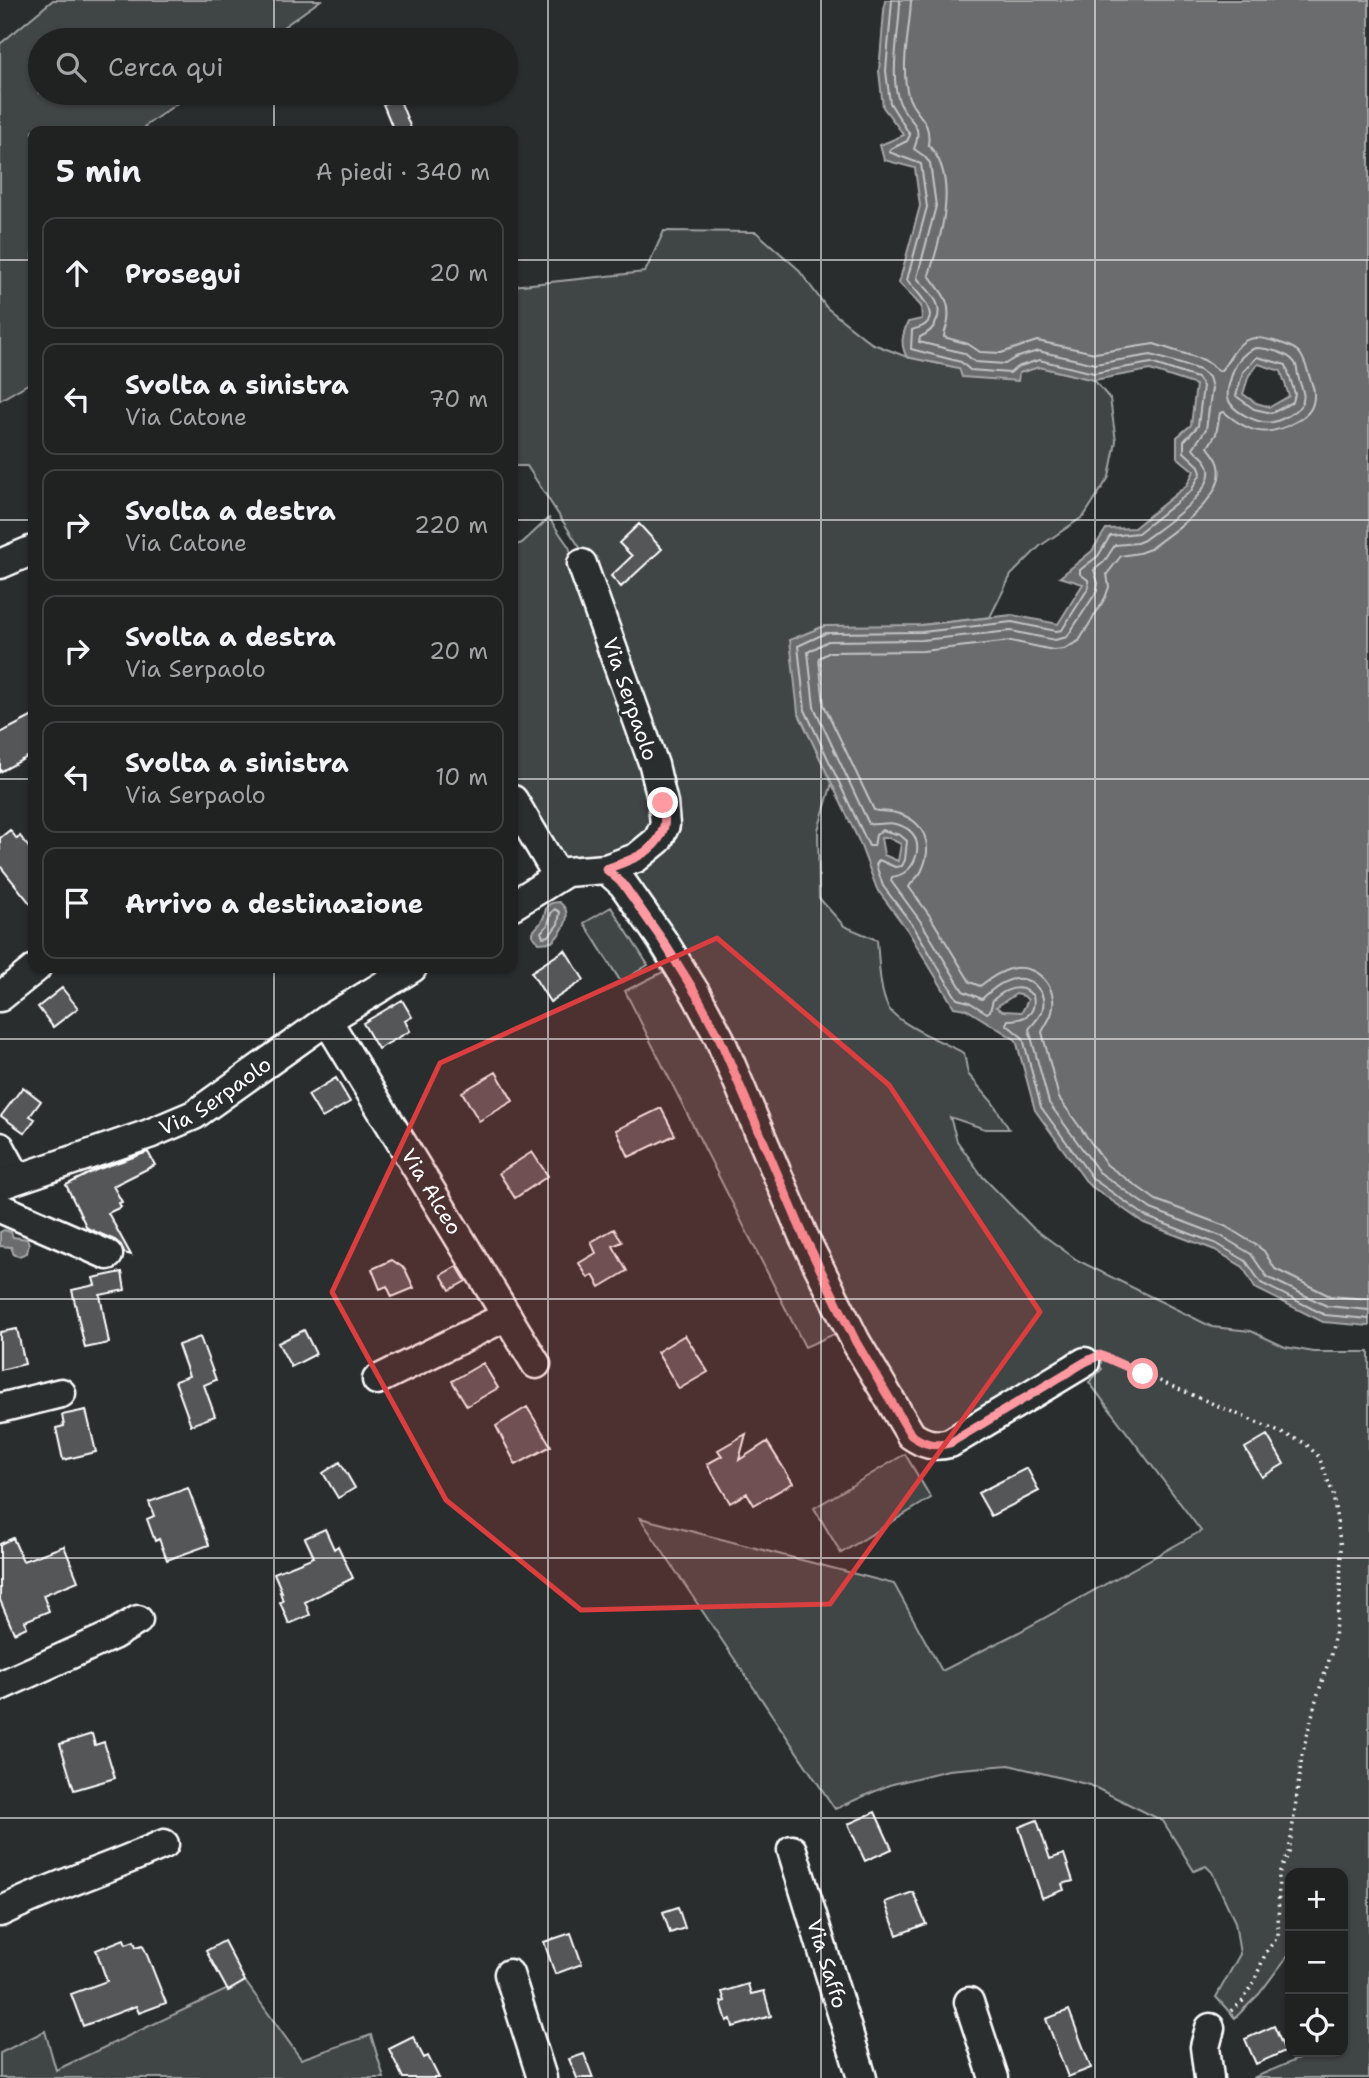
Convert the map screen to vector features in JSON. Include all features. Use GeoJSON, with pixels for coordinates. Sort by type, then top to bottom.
{"type":"FeatureCollection","features":[{"type":"Feature","properties":{"kind":"street"},"geometry":{"type":"LineString","coordinates":[[0,564],[28,552]]}},
{"type":"Feature","properties":{"kind":"street","name":"Via Serpaolo"},"geometry":{"type":"LineString","coordinates":[[518,902],[566,872],[606,869],[636,858],[658,840],[665,825],[654,765],[582,564]]}},
{"type":"Feature","properties":{"kind":"street"},"geometry":{"type":"LineString","coordinates":[[518,808],[558,876]]}},
{"type":"Feature","properties":{"kind":"street"},"geometry":{"type":"LineString","coordinates":[[606,869],[623,884],[663,941],[702,1005],[719,1037],[803,1234],[856,1342],[911,1435],[923,1443],[938,1446],[950,1443],[1085,1362]]}},
{"type":"Feature","properties":{"kind":"street"},"geometry":{"type":"LineString","coordinates":[[0,997],[30,973]]}},
{"type":"Feature","properties":{"kind":"street","name":"Via Serpaolo"},"geometry":{"type":"LineString","coordinates":[[8,1182],[149,1134],[194,1115],[327,1020],[404,973]]}},
{"type":"Feature","properties":{"kind":"street","name":"Via Alceo"},"geometry":{"type":"LineString","coordinates":[[327,1020],[536,1364]]}},
{"type":"Feature","properties":{"kind":"street"},"geometry":{"type":"LineString","coordinates":[[0,1147],[8,1182]]}},
{"type":"Feature","properties":{"kind":"street"},"geometry":{"type":"LineString","coordinates":[[0,1208],[108,1255]]}},
{"type":"Feature","properties":{"kind":"street"},"geometry":{"type":"LineString","coordinates":[[377,1380],[507,1316]]}},
{"type":"Feature","properties":{"kind":"street"},"geometry":{"type":"LineString","coordinates":[[0,1408],[61,1393]]}},
{"type":"Feature","properties":{"kind":"street"},"geometry":{"type":"LineString","coordinates":[[0,1686],[113,1635],[138,1620]]}},
{"type":"Feature","properties":{"kind":"street"},"geometry":{"type":"LineString","coordinates":[[0,1912],[41,1892],[113,1867],[164,1844]]}},
{"type":"Feature","properties":{"kind":"street","name":"Via Saffo"},"geometry":{"type":"LineString","coordinates":[[792,1850],[862,2078]]}},
{"type":"Feature","properties":{"kind":"street"},"geometry":{"type":"LineString","coordinates":[[509,1974],[542,2078]]}},
{"type":"Feature","properties":{"kind":"street"},"geometry":{"type":"LineString","coordinates":[[969,2003],[994,2078]]}},
{"type":"Feature","properties":{"kind":"street"},"geometry":{"type":"LineString","coordinates":[[1209,2078],[1205,2048],[1210,2028]]}},
{"type":"Feature","properties":{"kind":"path"},"geometry":{"type":"LineString","coordinates":[[1085,1362],[1100,1355],[1305,1443],[1319,1457],[1333,1494],[1341,1548],[1340,1596],[1332,1651],[1302,1756],[1289,1853],[1279,1872],[1278,1936],[1266,1952],[1254,1982],[1242,2001],[1210,2028]]}},
{"type":"Feature","properties":{"kind":"highlighted area"},"geometry":{"type":"Polygon","coordinates":[[[717,938],[889,1085],[1040,1312],[830,1604],[581,1610],[446,1500],[332,1292],[440,1063],[717,938]]]}},
{"type":"Feature","properties":{"kind":"shaded area"},"geometry":{"type":"Polygon","coordinates":[[[53,0],[321,0],[282,28],[28,28],[28,105],[175,105],[145,126],[28,126],[28,384],[0,400],[0,44],[53,0]]]}},
{"type":"Feature","properties":{"kind":"shaded area"},"geometry":{"type":"Polygon","coordinates":[[[664,231],[756,232],[797,268],[827,308],[871,343],[907,357],[959,368],[1019,373],[1039,367],[1094,380],[1110,399],[1116,441],[1109,477],[1084,516],[1040,546],[1011,575],[990,617],[921,625],[798,712],[832,783],[818,830],[819,898],[844,926],[877,940],[883,992],[893,1013],[934,1039],[964,1053],[968,1074],[993,1103],[1009,1129],[985,1129],[950,1117],[957,1141],[983,1177],[1032,1227],[1077,1260],[1212,1327],[1251,1331],[1285,1347],[1314,1352],[1369,1352],[1369,2078],[1253,2078],[1303,2057],[1348,2057],[1348,1868],[1285,1868],[1285,1960],[1259,1994],[1235,2018],[1216,1997],[1240,1954],[1235,1922],[1212,1872],[1206,1866],[1194,1871],[1163,1821],[1090,1785],[1009,1765],[948,1770],[889,1785],[835,1809],[640,1518],[894,1584],[942,1671],[1019,1632],[1201,1531],[1089,1382],[1102,1369],[1087,1351],[1070,1352],[946,1436],[913,1423],[630,876],[634,868],[654,861],[669,845],[596,581],[599,566],[586,557],[527,466],[518,466],[518,285],[645,272],[664,231]]]}},
{"type":"Feature","properties":{"kind":"shaded area"},"geometry":{"type":"Polygon","coordinates":[[[549,518],[569,547],[658,808],[643,844],[593,859],[558,859],[518,792],[518,544],[549,518]]]}},
{"type":"Feature","properties":{"kind":"shaded area"},"geometry":{"type":"Polygon","coordinates":[[[615,894],[672,963],[839,1332],[805,1347],[625,991],[663,972],[615,894]]]}},
{"type":"Feature","properties":{"kind":"shaded area"},"geometry":{"type":"Polygon","coordinates":[[[611,907],[648,965],[621,982],[584,923],[611,907]]]}},
{"type":"Feature","properties":{"kind":"shaded area"},"geometry":{"type":"Polygon","coordinates":[[[905,1454],[931,1498],[841,1553],[814,1508],[905,1454]]]}},
{"type":"Feature","properties":{"kind":"shaded area"},"geometry":{"type":"Polygon","coordinates":[[[245,1981],[301,2059],[371,2035],[384,2078],[0,2078],[0,2053],[45,2031],[56,2070],[245,1981]]]}},
{"type":"Feature","properties":{"kind":"water"},"geometry":{"type":"Polygon","coordinates":[[[885,0],[1369,0],[1369,1326],[1323,1322],[1255,1288],[1243,1267],[1215,1250],[1144,1223],[1088,1184],[1035,1110],[1016,1040],[966,1009],[954,1007],[908,931],[877,889],[859,841],[798,712],[790,640],[824,626],[921,625],[1012,615],[1058,624],[1083,584],[1060,577],[1092,551],[1106,529],[1134,528],[1187,485],[1194,471],[1177,457],[1177,437],[1191,425],[1196,385],[1150,370],[1094,380],[1039,367],[1019,373],[1018,381],[962,377],[959,368],[907,357],[903,344],[904,331],[908,322],[922,319],[921,306],[899,283],[920,206],[915,168],[884,160],[880,145],[904,135],[883,107],[879,71],[885,0]],[[1258,364],[1249,375],[1243,394],[1256,403],[1270,407],[1289,396],[1281,371],[1258,364]],[[881,838],[884,855],[898,861],[901,844],[889,838],[881,838]],[[1016,994],[996,1007],[1003,1011],[1022,1012],[1028,1000],[1016,994]]]}},
{"type":"Feature","properties":{"kind":"water"},"geometry":{"type":"Polygon","coordinates":[[[559,902],[566,911],[566,922],[552,942],[539,943],[533,932],[543,918],[547,906],[559,902]]]}},
{"type":"Feature","properties":{"kind":"water"},"geometry":{"type":"Polygon","coordinates":[[[0,1232],[11,1232],[13,1237],[27,1239],[27,1253],[14,1255],[11,1247],[0,1246],[0,1232]]]}},
{"type":"Feature","properties":{"kind":"building"},"geometry":{"type":"Polygon","coordinates":[[[383,105],[402,105],[410,126],[392,126],[383,105]]]}},
{"type":"Feature","properties":{"kind":"building"},"geometry":{"type":"Polygon","coordinates":[[[639,524],[662,549],[621,587],[611,576],[632,556],[619,543],[639,524]]]}},
{"type":"Feature","properties":{"kind":"building"},"geometry":{"type":"Polygon","coordinates":[[[28,719],[28,757],[0,772],[0,733],[28,719]]]}},
{"type":"Feature","properties":{"kind":"building"},"geometry":{"type":"Polygon","coordinates":[[[10,830],[17,839],[20,836],[28,846],[28,901],[0,866],[0,838],[10,830]]]}},
{"type":"Feature","properties":{"kind":"building"},"geometry":{"type":"Polygon","coordinates":[[[565,950],[584,980],[550,1002],[531,972],[565,950]]]}},
{"type":"Feature","properties":{"kind":"building"},"geometry":{"type":"Polygon","coordinates":[[[62,988],[78,1008],[53,1027],[38,1007],[62,988]]]}},
{"type":"Feature","properties":{"kind":"building"},"geometry":{"type":"Polygon","coordinates":[[[402,1000],[412,1017],[405,1021],[410,1031],[378,1049],[363,1023],[402,1000]]]}},
{"type":"Feature","properties":{"kind":"building"},"geometry":{"type":"Polygon","coordinates":[[[496,1072],[513,1101],[479,1121],[462,1092],[496,1072]]]}},
{"type":"Feature","properties":{"kind":"building"},"geometry":{"type":"Polygon","coordinates":[[[336,1078],[350,1102],[322,1118],[308,1095],[336,1078]]]}},
{"type":"Feature","properties":{"kind":"building"},"geometry":{"type":"Polygon","coordinates":[[[23,1087],[41,1101],[30,1116],[35,1119],[25,1133],[1,1116],[23,1087]]]}},
{"type":"Feature","properties":{"kind":"building"},"geometry":{"type":"Polygon","coordinates":[[[661,1108],[675,1135],[629,1157],[616,1130],[661,1108]]]}},
{"type":"Feature","properties":{"kind":"building"},"geometry":{"type":"Polygon","coordinates":[[[148,1152],[155,1165],[113,1186],[122,1202],[119,1203],[121,1207],[108,1213],[131,1255],[124,1253],[115,1240],[87,1228],[66,1185],[96,1170],[148,1152]]]}},
{"type":"Feature","properties":{"kind":"building"},"geometry":{"type":"Polygon","coordinates":[[[532,1152],[548,1176],[515,1198],[499,1173],[532,1152]]]}},
{"type":"Feature","properties":{"kind":"building"},"geometry":{"type":"Polygon","coordinates":[[[614,1229],[622,1242],[613,1246],[627,1271],[600,1287],[593,1275],[588,1278],[579,1263],[596,1253],[591,1242],[614,1229]]]}},
{"type":"Feature","properties":{"kind":"building"},"geometry":{"type":"Polygon","coordinates":[[[392,1260],[405,1269],[414,1288],[392,1297],[387,1286],[380,1289],[372,1269],[392,1260]]]}},
{"type":"Feature","properties":{"kind":"building"},"geometry":{"type":"Polygon","coordinates":[[[457,1266],[466,1281],[450,1290],[441,1275],[457,1266]]]}},
{"type":"Feature","properties":{"kind":"building"},"geometry":{"type":"Polygon","coordinates":[[[122,1272],[125,1290],[100,1295],[109,1343],[85,1348],[72,1290],[95,1285],[93,1278],[122,1272]]]}},
{"type":"Feature","properties":{"kind":"building"},"geometry":{"type":"Polygon","coordinates":[[[17,1329],[25,1364],[0,1370],[0,1332],[17,1329]]]}},
{"type":"Feature","properties":{"kind":"building"},"geometry":{"type":"Polygon","coordinates":[[[304,1330],[316,1354],[291,1367],[278,1343],[304,1330]]]}},
{"type":"Feature","properties":{"kind":"building"},"geometry":{"type":"Polygon","coordinates":[[[685,1335],[708,1372],[679,1389],[657,1352],[685,1335]]]}},
{"type":"Feature","properties":{"kind":"building"},"geometry":{"type":"Polygon","coordinates":[[[200,1337],[216,1380],[204,1385],[215,1416],[191,1425],[175,1381],[189,1376],[178,1345],[200,1337]]]}},
{"type":"Feature","properties":{"kind":"building"},"geometry":{"type":"Polygon","coordinates":[[[483,1363],[498,1388],[467,1406],[452,1381],[483,1363]]]}},
{"type":"Feature","properties":{"kind":"building"},"geometry":{"type":"Polygon","coordinates":[[[527,1407],[551,1446],[516,1465],[496,1426],[527,1407]]]}},
{"type":"Feature","properties":{"kind":"building"},"geometry":{"type":"Polygon","coordinates":[[[86,1410],[96,1452],[63,1460],[56,1428],[64,1426],[62,1415],[86,1410]]]}},
{"type":"Feature","properties":{"kind":"building"},"geometry":{"type":"Polygon","coordinates":[[[746,1434],[739,1460],[767,1442],[793,1483],[754,1505],[747,1493],[730,1503],[707,1464],[722,1456],[718,1450],[746,1434]]]}},
{"type":"Feature","properties":{"kind":"building"},"geometry":{"type":"Polygon","coordinates":[[[1267,1435],[1284,1464],[1262,1477],[1245,1448],[1267,1435]]]}},
{"type":"Feature","properties":{"kind":"building"},"geometry":{"type":"Polygon","coordinates":[[[340,1462],[355,1488],[338,1498],[323,1473],[340,1462]]]}},
{"type":"Feature","properties":{"kind":"building"},"geometry":{"type":"Polygon","coordinates":[[[1027,1468],[1039,1491],[991,1516],[978,1493],[1027,1468]]]}},
{"type":"Feature","properties":{"kind":"building"},"geometry":{"type":"Polygon","coordinates":[[[188,1488],[209,1545],[167,1560],[159,1539],[155,1541],[147,1519],[154,1516],[149,1502],[188,1488]]]}},
{"type":"Feature","properties":{"kind":"building"},"geometry":{"type":"Polygon","coordinates":[[[325,1529],[334,1549],[338,1546],[353,1578],[305,1602],[310,1615],[289,1624],[280,1602],[283,1601],[282,1592],[274,1573],[314,1557],[305,1538],[325,1529]]]}},
{"type":"Feature","properties":{"kind":"building"},"geometry":{"type":"Polygon","coordinates":[[[13,1538],[23,1561],[64,1546],[78,1581],[43,1595],[49,1611],[25,1621],[27,1627],[14,1633],[0,1600],[0,1544],[13,1538]]]}},
{"type":"Feature","properties":{"kind":"building"},"geometry":{"type":"Polygon","coordinates":[[[92,1734],[95,1745],[104,1742],[115,1778],[74,1790],[60,1744],[92,1734]]]}},
{"type":"Feature","properties":{"kind":"building"},"geometry":{"type":"Polygon","coordinates":[[[875,1812],[892,1849],[865,1861],[848,1824],[875,1812]]]}},
{"type":"Feature","properties":{"kind":"building"},"geometry":{"type":"Polygon","coordinates":[[[1037,1820],[1050,1859],[1064,1854],[1073,1881],[1062,1884],[1064,1890],[1042,1898],[1019,1827],[1037,1820]]]}},
{"type":"Feature","properties":{"kind":"building"},"geometry":{"type":"Polygon","coordinates":[[[913,1892],[926,1924],[897,1935],[885,1902],[913,1892]]]}},
{"type":"Feature","properties":{"kind":"building"},"geometry":{"type":"Polygon","coordinates":[[[678,1907],[685,1928],[670,1933],[663,1912],[678,1907]]]}},
{"type":"Feature","properties":{"kind":"building"},"geometry":{"type":"Polygon","coordinates":[[[571,1933],[582,1964],[555,1974],[544,1942],[571,1933]]]}},
{"type":"Feature","properties":{"kind":"building"},"geometry":{"type":"Polygon","coordinates":[[[124,1939],[126,1944],[134,1941],[136,1947],[143,1945],[166,2003],[139,2013],[136,2006],[83,2026],[71,1994],[107,1981],[96,1950],[124,1939]]]}},
{"type":"Feature","properties":{"kind":"building"},"geometry":{"type":"Polygon","coordinates":[[[224,1941],[245,1981],[228,1991],[206,1951],[224,1941]]]}},
{"type":"Feature","properties":{"kind":"building"},"geometry":{"type":"Polygon","coordinates":[[[748,1984],[751,1994],[764,1991],[771,2016],[733,2027],[731,2019],[727,2021],[721,2002],[725,2001],[722,1992],[748,1984]]]}},
{"type":"Feature","properties":{"kind":"building"},"geometry":{"type":"Polygon","coordinates":[[[1069,2010],[1091,2068],[1068,2077],[1046,2019],[1069,2010]]]}},
{"type":"Feature","properties":{"kind":"building"},"geometry":{"type":"Polygon","coordinates":[[[1274,2026],[1285,2051],[1256,2064],[1245,2039],[1274,2026]]]}},
{"type":"Feature","properties":{"kind":"building"},"geometry":{"type":"Polygon","coordinates":[[[413,2037],[424,2058],[428,2056],[439,2078],[403,2078],[389,2049],[413,2037]]]}},
{"type":"Feature","properties":{"kind":"building"},"geometry":{"type":"Polygon","coordinates":[[[584,2054],[593,2078],[577,2078],[569,2059],[584,2054]]]}},
{"type":"Feature","properties":{"kind":"route"},"geometry":{"type":"LineString","coordinates":[[663,803],[665,825],[658,840],[636,858],[606,869],[623,884],[696,994],[719,1037],[803,1234],[856,1342],[911,1435],[923,1443],[938,1446],[950,1443],[1100,1355],[1143,1374]]}}]}
